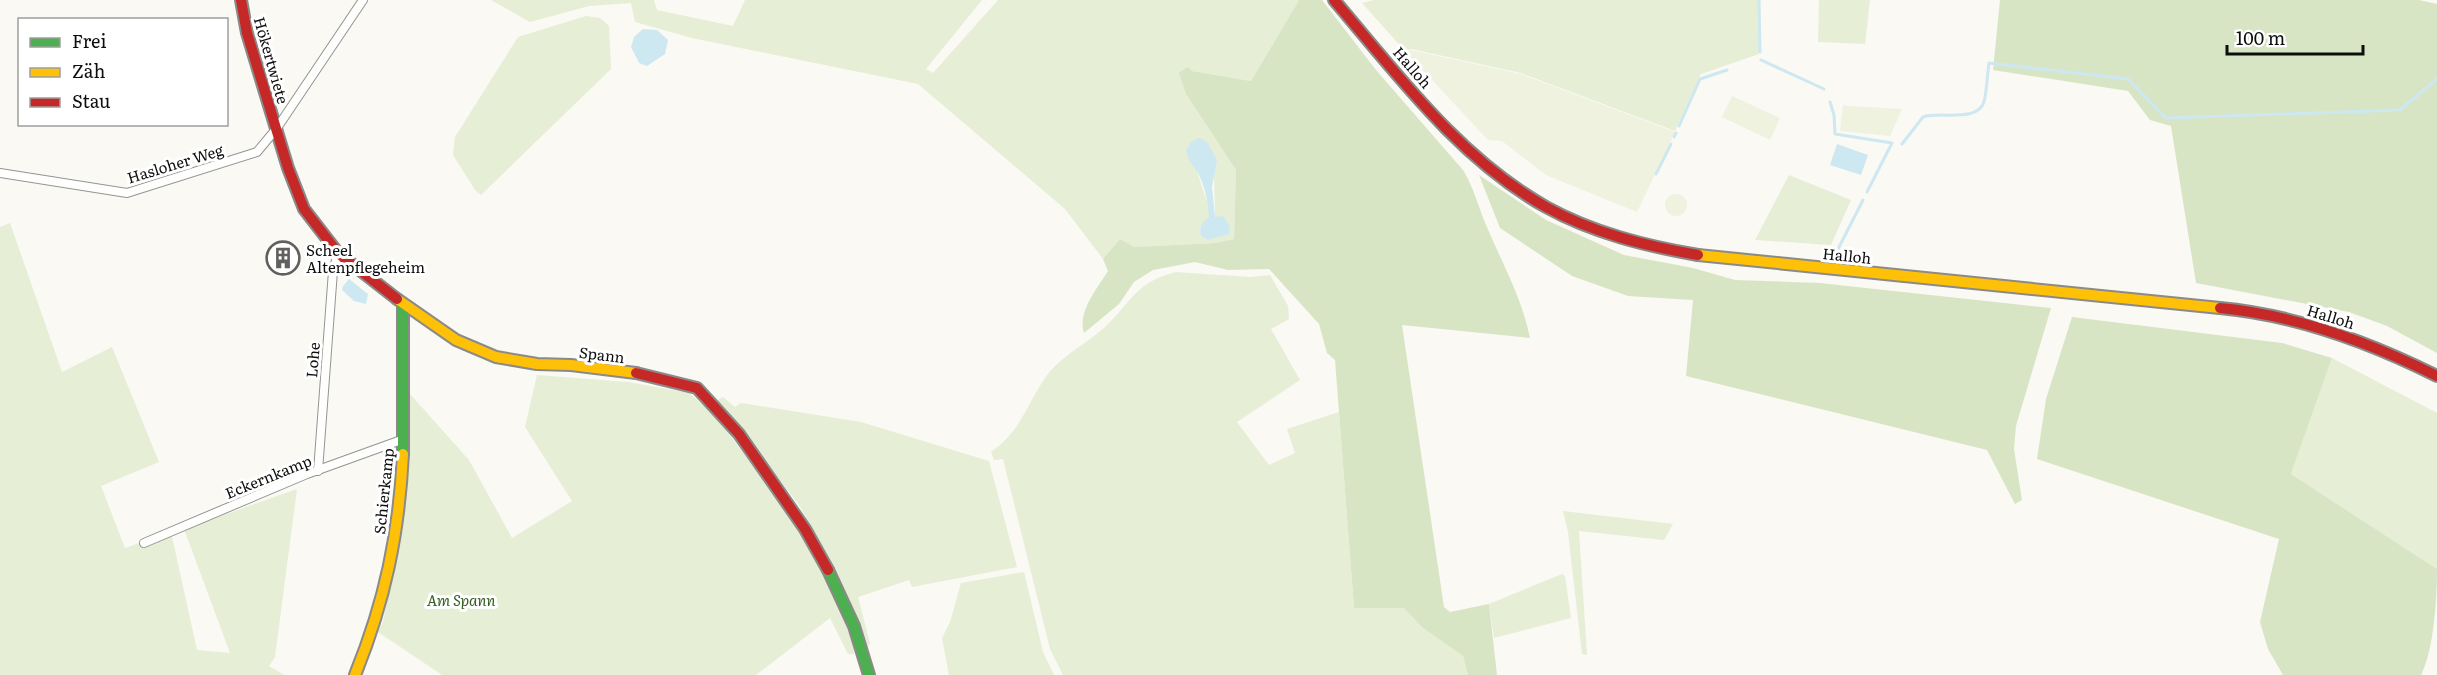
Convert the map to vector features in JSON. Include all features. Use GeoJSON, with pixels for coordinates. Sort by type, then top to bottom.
{"type":"FeatureCollection","features":[{"type":"Feature","properties":{"kind":"street","name":"Hökertwiete"},"geometry":{"type":"LineString","coordinates":[[241,0],[247,33],[277,128]]}},
{"type":"Feature","properties":{"kind":"street","name":"Hasloher Weg"},"geometry":{"type":"LineString","coordinates":[[0,173],[127,194],[257,152],[277,128],[363,0]]}},
{"type":"Feature","properties":{"kind":"street","name":"Halloh"},"geometry":{"type":"LineString","coordinates":[[1334,0],[1438,118],[1479,160],[1546,207],[1610,235],[1643,245],[1703,256],[2252,311],[2312,325],[2375,345],[2437,376]]}},
{"type":"Feature","properties":{"kind":"street","name":"Spann"},"geometry":{"type":"LineString","coordinates":[[277,128],[288,168],[304,208],[338,253],[403,304],[456,340],[496,357],[537,364],[571,365],[643,374],[698,388],[739,434],[805,530],[830,574],[854,626],[869,675]]}},
{"type":"Feature","properties":{"kind":"street","name":"Lohe"},"geometry":{"type":"LineString","coordinates":[[318,471],[333,271],[338,253]]}},
{"type":"Feature","properties":{"kind":"street","name":"Schierkamp"},"geometry":{"type":"LineString","coordinates":[[355,675],[377,620],[397,521],[404,439],[403,304]]}},
{"type":"Feature","properties":{"kind":"street","name":"Eckernkamp"},"geometry":{"type":"LineString","coordinates":[[144,543],[318,471],[404,439]]}},
{"type":"Feature","properties":{"kind":"green space"},"geometry":{"type":"Polygon","coordinates":[[[491,0],[654,0],[657,10],[733,26],[745,0],[982,0],[926,69],[933,73],[998,0],[1299,0],[1251,81],[1192,71],[1186,94],[1236,170],[1234,239],[1216,243],[1134,247],[1120,239],[1103,259],[1065,209],[918,84],[692,38],[635,22],[631,3],[589,6],[530,22],[491,0]],[[1197,171],[1210,218],[1201,225],[1200,233],[1208,240],[1228,234],[1215,217],[1214,176],[1197,171]]]}},
{"type":"Feature","properties":{"kind":"green space"},"geometry":{"type":"Polygon","coordinates":[[[1299,0],[1322,0],[1376,70],[1463,170],[1517,295],[1526,323],[1530,338],[1402,325],[1444,607],[1450,612],[1489,604],[1497,675],[1468,675],[1463,656],[1422,627],[1404,608],[1354,608],[1335,360],[1327,353],[1319,324],[1269,269],[1228,270],[1195,262],[1153,270],[1134,282],[1119,304],[1084,333],[1083,317],[1086,308],[1108,271],[1103,259],[1120,239],[1134,247],[1216,243],[1234,239],[1236,170],[1186,94],[1179,73],[1188,67],[1192,71],[1251,81],[1299,0]]]}},
{"type":"Feature","properties":{"kind":"green space"},"geometry":{"type":"Polygon","coordinates":[[[1374,0],[1758,0],[1759,54],[1701,74],[1675,131],[1521,73],[1411,49],[1405,51],[1362,3],[1374,0]]]}},
{"type":"Feature","properties":{"kind":"green space"},"geometry":{"type":"Polygon","coordinates":[[[1819,0],[1870,0],[1865,44],[1818,42],[1819,0]]]}},
{"type":"Feature","properties":{"kind":"green space"},"geometry":{"type":"Polygon","coordinates":[[[2000,0],[2419,0],[2437,4],[2437,353],[2387,326],[2349,312],[2196,283],[2171,126],[2150,120],[2128,91],[1993,70],[2000,0]]]}},
{"type":"Feature","properties":{"kind":"green space"},"geometry":{"type":"Polygon","coordinates":[[[586,16],[600,18],[609,26],[611,69],[481,195],[475,190],[453,155],[455,137],[518,37],[586,16]]]}},
{"type":"Feature","properties":{"kind":"green space"},"geometry":{"type":"Polygon","coordinates":[[[1411,50],[1521,74],[1675,132],[1637,212],[1546,175],[1502,141],[1488,140],[1406,52],[1411,50]]]}},
{"type":"Feature","properties":{"kind":"green space"},"geometry":{"type":"Polygon","coordinates":[[[1732,96],[1780,118],[1770,140],[1722,117],[1732,96]]]}},
{"type":"Feature","properties":{"kind":"green space"},"geometry":{"type":"Polygon","coordinates":[[[1843,105],[1902,109],[1890,136],[1840,131],[1843,105]]]}},
{"type":"Feature","properties":{"kind":"green space"},"geometry":{"type":"Polygon","coordinates":[[[1479,175],[1546,220],[1624,255],[1693,268],[1735,280],[1820,283],[2051,308],[2016,426],[2014,449],[2022,500],[2015,504],[1987,450],[1686,376],[1693,300],[1628,296],[1572,276],[1500,228],[1479,175]]]}},
{"type":"Feature","properties":{"kind":"green space"},"geometry":{"type":"Polygon","coordinates":[[[1789,175],[1851,200],[1831,245],[1755,240],[1789,175]]]}},
{"type":"Feature","properties":{"kind":"green space"},"geometry":{"type":"Polygon","coordinates":[[[1676,194],[1684,197],[1687,205],[1684,213],[1676,216],[1668,213],[1665,205],[1668,197],[1676,194]]]}},
{"type":"Feature","properties":{"kind":"green space"},"geometry":{"type":"Polygon","coordinates":[[[10,223],[62,372],[112,347],[159,462],[101,486],[125,548],[171,532],[197,650],[230,653],[184,529],[297,489],[275,657],[269,666],[284,675],[0,675],[0,227],[10,223]]]}},
{"type":"Feature","properties":{"kind":"green space"},"geometry":{"type":"Polygon","coordinates":[[[1176,272],[1250,277],[1270,275],[1288,306],[1289,319],[1271,329],[1300,380],[1237,422],[1269,465],[1295,453],[1287,429],[1339,412],[1354,608],[1404,607],[1420,624],[1463,656],[1468,675],[1063,675],[1050,649],[1003,459],[994,460],[991,452],[1010,435],[1045,378],[1059,362],[1100,331],[1144,286],[1176,272]]]}},
{"type":"Feature","properties":{"kind":"green space"},"geometry":{"type":"Polygon","coordinates":[[[2072,317],[2282,343],[2332,358],[2291,474],[2437,569],[2432,638],[2421,675],[2283,675],[2268,649],[2260,622],[2279,539],[2037,459],[2046,399],[2072,317]]]}},
{"type":"Feature","properties":{"kind":"green space"},"geometry":{"type":"Polygon","coordinates":[[[2332,358],[2437,413],[2437,569],[2291,474],[2332,358]]]}},
{"type":"Feature","properties":{"kind":"green space","name":"Am Spann"},"geometry":{"type":"Polygon","coordinates":[[[537,375],[628,382],[689,393],[717,417],[808,542],[856,646],[854,654],[848,654],[830,618],[756,675],[442,675],[378,632],[363,675],[348,675],[373,616],[378,631],[383,622],[402,522],[410,394],[469,460],[512,538],[572,501],[525,427],[537,375]]]}},
{"type":"Feature","properties":{"kind":"green space"},"geometry":{"type":"Polygon","coordinates":[[[723,397],[735,407],[741,403],[861,422],[989,461],[1017,567],[912,587],[909,580],[858,597],[870,643],[867,648],[834,567],[799,505],[717,400],[723,397]]]}},
{"type":"Feature","properties":{"kind":"green space"},"geometry":{"type":"Polygon","coordinates":[[[1563,511],[1673,524],[1664,540],[1579,531],[1587,655],[1582,654],[1568,532],[1563,511]]]}},
{"type":"Feature","properties":{"kind":"green space"},"geometry":{"type":"Polygon","coordinates":[[[1024,572],[1043,652],[1054,675],[949,675],[942,638],[950,622],[961,583],[1024,572]]]}},
{"type":"Feature","properties":{"kind":"green space"},"geometry":{"type":"Polygon","coordinates":[[[1562,574],[1565,576],[1571,618],[1494,638],[1489,604],[1562,574]]]}},
{"type":"Feature","properties":{"kind":"water"},"geometry":{"type":"Polygon","coordinates":[[[643,29],[657,30],[668,40],[665,54],[647,66],[639,63],[631,47],[634,37],[643,29]]]}},
{"type":"Feature","properties":{"kind":"water"},"geometry":{"type":"Polygon","coordinates":[[[1199,138],[1207,142],[1217,160],[1212,187],[1215,217],[1223,216],[1230,226],[1229,234],[1208,240],[1201,236],[1200,230],[1202,223],[1209,218],[1206,194],[1200,176],[1186,151],[1191,142],[1199,138]]]}},
{"type":"Feature","properties":{"kind":"water"},"geometry":{"type":"Polygon","coordinates":[[[1837,144],[1868,155],[1861,175],[1830,165],[1837,144]]]}},
{"type":"Feature","properties":{"kind":"water"},"geometry":{"type":"Polygon","coordinates":[[[349,279],[368,294],[366,304],[354,301],[342,290],[349,279]]]}},
{"type":"Feature","properties":{"kind":"waterway"},"geometry":{"type":"LineString","coordinates":[[1759,0],[1760,52]]}},
{"type":"Feature","properties":{"kind":"waterway"},"geometry":{"type":"LineString","coordinates":[[1761,60],[1824,89]]}},
{"type":"Feature","properties":{"kind":"waterway"},"geometry":{"type":"LineString","coordinates":[[1902,144],[1923,117],[1966,114],[1980,108],[1984,102],[1989,63],[2128,79],[2166,118],[2400,110],[2437,79]]}},
{"type":"Feature","properties":{"kind":"waterway"},"geometry":{"type":"LineString","coordinates":[[1679,126],[1700,79],[1727,70]]}},
{"type":"Feature","properties":{"kind":"waterway"},"geometry":{"type":"LineString","coordinates":[[1830,102],[1834,115],[1835,134],[1892,143],[1867,192]]}},
{"type":"Feature","properties":{"kind":"waterway"},"geometry":{"type":"LineString","coordinates":[[1674,137],[1676,133]]}},
{"type":"Feature","properties":{"kind":"waterway"},"geometry":{"type":"LineString","coordinates":[[1656,174],[1671,144]]}},
{"type":"Feature","properties":{"kind":"waterway"},"geometry":{"type":"LineString","coordinates":[[1835,255],[1863,200]]}},
{"type":"Feature","properties":{"kind":"traffic: fast"},"geometry":{"type":"LineString","coordinates":[[403,304],[403,454]]}},
{"type":"Feature","properties":{"kind":"traffic: fast"},"geometry":{"type":"LineString","coordinates":[[828,570],[854,626],[869,675]]}},
{"type":"Feature","properties":{"kind":"traffic: slow"},"geometry":{"type":"LineString","coordinates":[[1698,255],[2220,308]]}},
{"type":"Feature","properties":{"kind":"traffic: slow"},"geometry":{"type":"LineString","coordinates":[[397,299],[456,340],[496,357],[537,364],[571,365],[636,373]]}},
{"type":"Feature","properties":{"kind":"traffic: slow"},"geometry":{"type":"LineString","coordinates":[[355,675],[375,620],[389,567],[398,512],[403,454]]}},
{"type":"Feature","properties":{"kind":"traffic: jam"},"geometry":{"type":"LineString","coordinates":[[241,0],[247,33],[288,168],[304,209],[338,253],[397,299]]}},
{"type":"Feature","properties":{"kind":"traffic: jam"},"geometry":{"type":"LineString","coordinates":[[1334,0],[1431,113],[1485,165],[1515,187],[1546,207],[1582,224],[1639,243],[1698,255]]}},
{"type":"Feature","properties":{"kind":"traffic: jam"},"geometry":{"type":"LineString","coordinates":[[2220,308],[2276,317],[2332,332],[2385,352],[2437,376]]}},
{"type":"Feature","properties":{"kind":"traffic: jam"},"geometry":{"type":"LineString","coordinates":[[636,373],[697,388],[739,434],[805,529],[828,570]]}},
{"type":"Feature","properties":{"kind":"place","name":"Scheel Altenpflegeheim"},"geometry":{"type":"Point","coordinates":[283,258]}}]}
